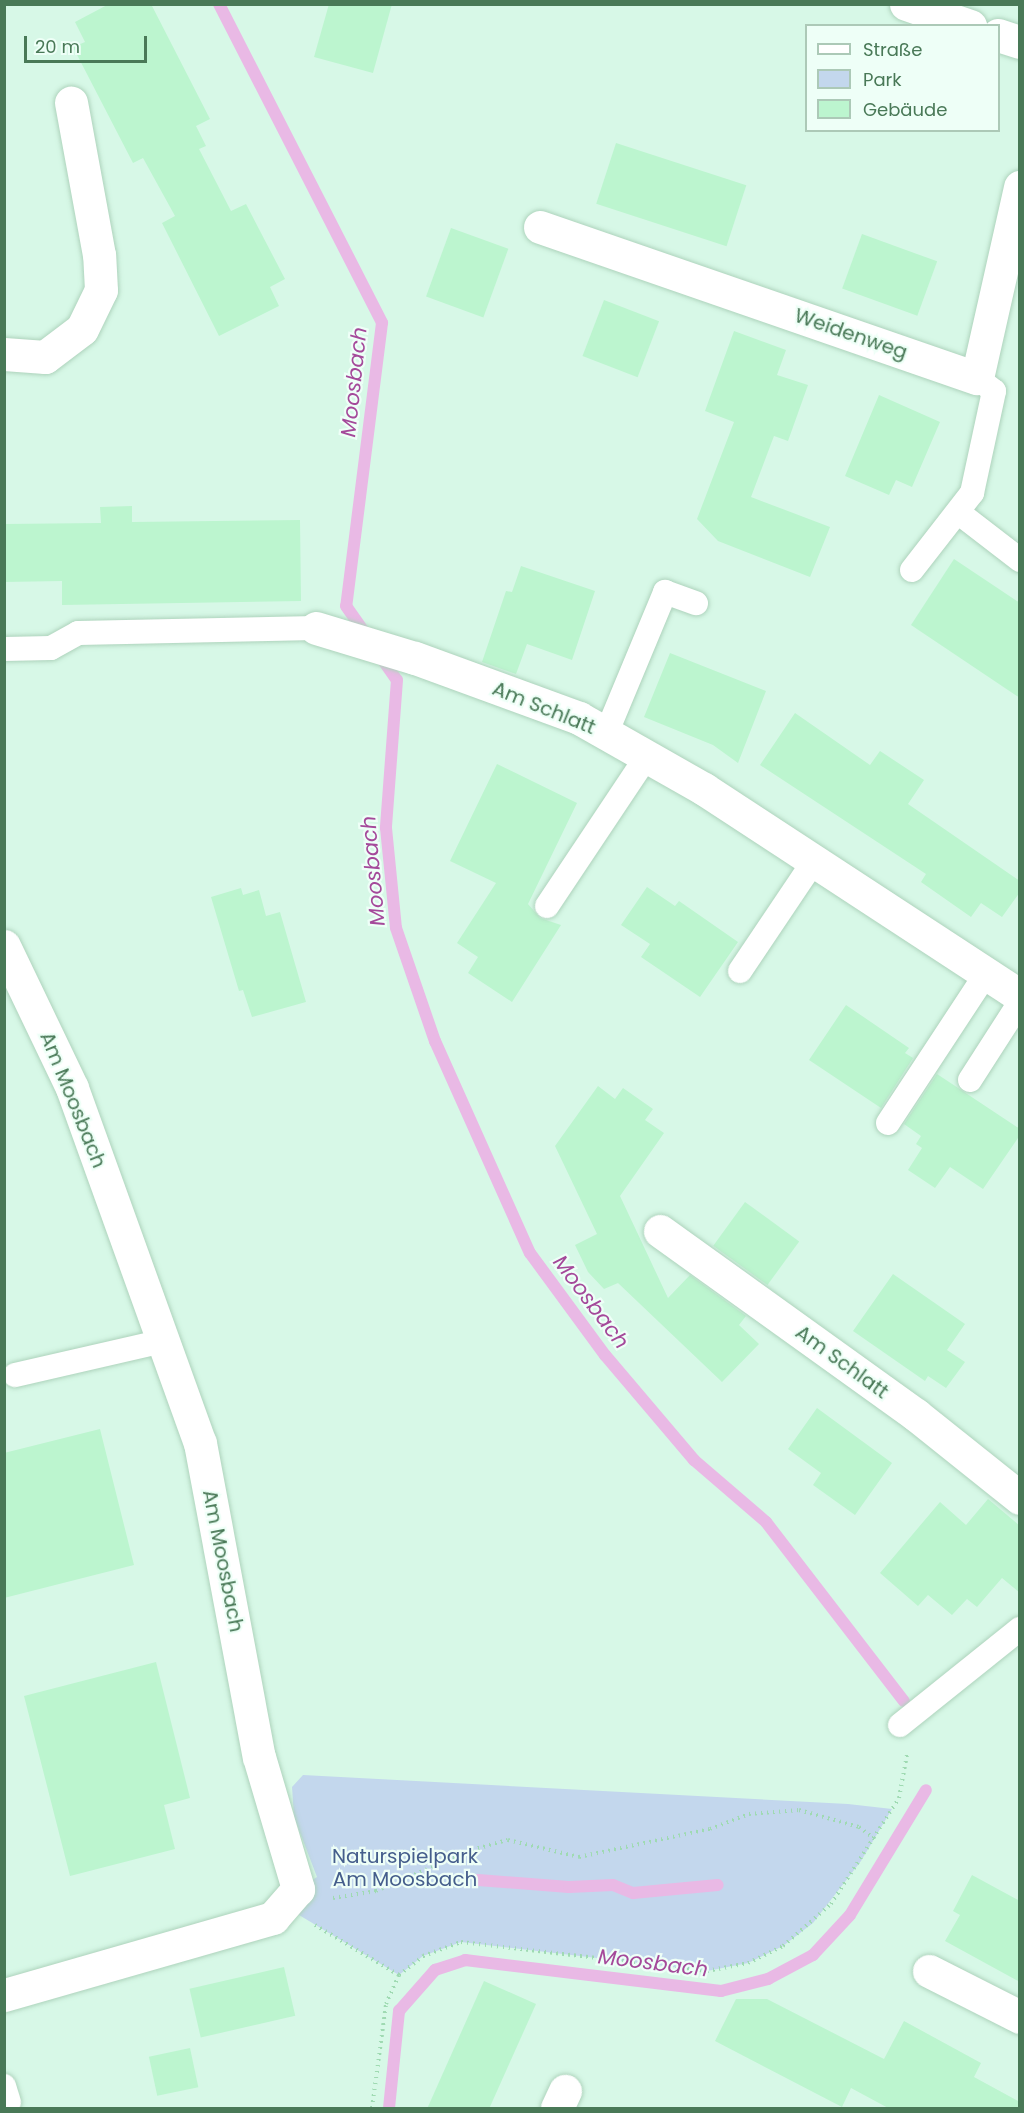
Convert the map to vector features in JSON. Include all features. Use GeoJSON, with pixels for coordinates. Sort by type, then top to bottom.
{"type":"FeatureCollection","features":[{"type":"Feature","properties":{"kind":"street"},"geometry":{"type":"LineString","coordinates":[[906,4],[964,24]]}},
{"type":"Feature","properties":{"kind":"street"},"geometry":{"type":"LineString","coordinates":[[1000,35],[1020,42]]}},
{"type":"Feature","properties":{"kind":"street"},"geometry":{"type":"LineString","coordinates":[[4,354],[45,357],[82,328],[101,290],[99,255],[71,103]]}},
{"type":"Feature","properties":{"kind":"street"},"geometry":{"type":"LineString","coordinates":[[977,378],[1020,187]]}},
{"type":"Feature","properties":{"kind":"street","name":"Weidenweg"},"geometry":{"type":"LineString","coordinates":[[540,227],[977,378]]}},
{"type":"Feature","properties":{"kind":"street","name":"Am Schlatt"},"geometry":{"type":"LineString","coordinates":[[316,628],[415,658],[579,718],[647,756],[814,861],[1020,996]]}},
{"type":"Feature","properties":{"kind":"street","name":"Am Moosbach"},"geometry":{"type":"LineString","coordinates":[[4,946],[72,1088],[200,1443],[259,1757],[291,1897]]}},
{"type":"Feature","properties":{"kind":"street","name":"Am Schlatt"},"geometry":{"type":"LineString","coordinates":[[660,1231],[916,1415],[1020,1498]]}},
{"type":"Feature","properties":{"kind":"street"},"geometry":{"type":"LineString","coordinates":[[4,1995],[273,1918],[291,1897]]}},
{"type":"Feature","properties":{"kind":"street"},"geometry":{"type":"LineString","coordinates":[[929,1971],[1020,2017]]}},
{"type":"Feature","properties":{"kind":"lane"},"geometry":{"type":"LineString","coordinates":[[912,570],[959,513],[972,493],[994,391],[977,378]]}},
{"type":"Feature","properties":{"kind":"lane"},"geometry":{"type":"LineString","coordinates":[[959,513],[1020,560]]}},
{"type":"Feature","properties":{"kind":"lane"},"geometry":{"type":"LineString","coordinates":[[606,734],[665,592],[696,603]]}},
{"type":"Feature","properties":{"kind":"lane","name":"Am Schlatt"},"geometry":{"type":"LineString","coordinates":[[4,649],[51,648],[78,633],[316,628]]}},
{"type":"Feature","properties":{"kind":"lane"},"geometry":{"type":"LineString","coordinates":[[547,906],[647,756]]}},
{"type":"Feature","properties":{"kind":"lane"},"geometry":{"type":"LineString","coordinates":[[740,971],[814,861]]}},
{"type":"Feature","properties":{"kind":"lane"},"geometry":{"type":"LineString","coordinates":[[888,1123],[986,974]]}},
{"type":"Feature","properties":{"kind":"lane"},"geometry":{"type":"LineString","coordinates":[[970,1080],[1020,1002]]}},
{"type":"Feature","properties":{"kind":"lane"},"geometry":{"type":"LineString","coordinates":[[15,1376],[164,1341]]}},
{"type":"Feature","properties":{"kind":"lane"},"geometry":{"type":"LineString","coordinates":[[900,1725],[1020,1629]]}},
{"type":"Feature","properties":{"kind":"path"},"geometry":{"type":"LineString","coordinates":[[372,2109],[386,2004],[399,1976],[423,1956],[461,1942],[707,1971],[748,1963],[783,1946],[813,1923],[875,1839],[906,1778],[908,1749],[900,1725]]}},
{"type":"Feature","properties":{"kind":"path"},"geometry":{"type":"LineString","coordinates":[[291,1897],[344,1898],[376,1891],[472,1850],[508,1840],[579,1857],[710,1829],[749,1814],[799,1810],[859,1827],[875,1839]]}},
{"type":"Feature","properties":{"kind":"path"},"geometry":{"type":"LineString","coordinates":[[291,1897],[399,1976]]}},
{"type":"Feature","properties":{"kind":"shaded area"},"geometry":{"type":"Polygon","coordinates":[[[5,5],[1019,5],[1019,2108],[5,2108],[5,5]]]}},
{"type":"Feature","properties":{"kind":"green space","name":"Naturspielpark Am Moosbach"},"geometry":{"type":"Polygon","coordinates":[[[303,1775],[848,1804],[892,1809],[861,1861],[813,1923],[783,1946],[748,1963],[707,1971],[461,1942],[423,1956],[399,1975],[284,1906],[298,1889],[317,1877],[294,1817],[292,1787],[303,1775]]]}},
{"type":"Feature","properties":{"kind":"building"},"geometry":{"type":"Polygon","coordinates":[[[109,4],[151,4],[210,119],[196,126],[206,146],[199,149],[231,211],[246,204],[285,279],[270,287],[279,306],[219,336],[162,223],[175,216],[143,158],[133,163],[73,47],[85,42],[75,22],[109,4]]]}},
{"type":"Feature","properties":{"kind":"building"},"geometry":{"type":"Polygon","coordinates":[[[329,4],[392,4],[373,73],[314,57],[329,4]]]}},
{"type":"Feature","properties":{"kind":"building"},"geometry":{"type":"Polygon","coordinates":[[[616,143],[746,185],[727,246],[596,204],[616,143]]]}},
{"type":"Feature","properties":{"kind":"building"},"geometry":{"type":"Polygon","coordinates":[[[451,228],[508,249],[483,317],[426,297],[451,228]]]}},
{"type":"Feature","properties":{"kind":"building"},"geometry":{"type":"Polygon","coordinates":[[[862,234],[937,261],[917,316],[842,289],[862,234]]]}},
{"type":"Feature","properties":{"kind":"building"},"geometry":{"type":"Polygon","coordinates":[[[604,300],[659,321],[638,377],[582,356],[604,300]]]}},
{"type":"Feature","properties":{"kind":"building"},"geometry":{"type":"Polygon","coordinates":[[[734,331],[786,350],[777,375],[808,385],[788,441],[774,436],[751,497],[830,527],[810,577],[718,541],[697,519],[734,422],[705,411],[734,331]]]}},
{"type":"Feature","properties":{"kind":"building"},"geometry":{"type":"Polygon","coordinates":[[[879,395],[940,422],[912,487],[896,480],[889,495],[845,476],[879,395]]]}},
{"type":"Feature","properties":{"kind":"building"},"geometry":{"type":"Polygon","coordinates":[[[132,506],[132,522],[300,520],[301,601],[62,605],[62,581],[4,582],[4,524],[101,523],[100,507],[132,506]]]}},
{"type":"Feature","properties":{"kind":"building"},"geometry":{"type":"Polygon","coordinates":[[[954,559],[1020,603],[1020,698],[911,625],[954,559]]]}},
{"type":"Feature","properties":{"kind":"building"},"geometry":{"type":"Polygon","coordinates":[[[521,566],[595,591],[572,660],[527,644],[516,674],[482,662],[506,591],[512,592],[521,566]]]}},
{"type":"Feature","properties":{"kind":"building"},"geometry":{"type":"Polygon","coordinates":[[[670,653],[766,691],[738,763],[713,745],[644,717],[670,653]]]}},
{"type":"Feature","properties":{"kind":"building"},"geometry":{"type":"Polygon","coordinates":[[[795,713],[870,765],[880,751],[924,780],[908,804],[1020,881],[1020,892],[1002,917],[981,903],[971,917],[921,882],[926,874],[760,765],[795,713]]]}},
{"type":"Feature","properties":{"kind":"building"},"geometry":{"type":"Polygon","coordinates":[[[497,764],[577,803],[528,904],[540,918],[561,925],[512,1002],[468,973],[478,957],[457,943],[496,883],[450,861],[497,764]]]}},
{"type":"Feature","properties":{"kind":"building"},"geometry":{"type":"Polygon","coordinates":[[[647,887],[675,906],[679,901],[738,942],[700,997],[641,957],[650,944],[621,925],[647,887]]]}},
{"type":"Feature","properties":{"kind":"building"},"geometry":{"type":"Polygon","coordinates":[[[241,888],[243,895],[259,890],[266,916],[280,912],[306,1002],[252,1017],[243,990],[239,991],[211,897],[241,888]]]}},
{"type":"Feature","properties":{"kind":"building"},"geometry":{"type":"Polygon","coordinates":[[[846,1005],[909,1048],[905,1053],[913,1058],[881,1108],[809,1060],[846,1005]]]}},
{"type":"Feature","properties":{"kind":"building"},"geometry":{"type":"Polygon","coordinates":[[[937,1074],[1020,1129],[1020,1135],[983,1189],[950,1167],[935,1188],[908,1170],[922,1148],[916,1144],[921,1136],[904,1124],[937,1074]]]}},
{"type":"Feature","properties":{"kind":"building"},"geometry":{"type":"Polygon","coordinates":[[[598,1086],[615,1099],[623,1088],[653,1109],[645,1120],[664,1133],[620,1196],[668,1298],[690,1275],[746,1316],[739,1325],[759,1344],[722,1382],[618,1283],[604,1289],[588,1272],[575,1245],[597,1234],[555,1146],[598,1086]]]}},
{"type":"Feature","properties":{"kind":"building"},"geometry":{"type":"Polygon","coordinates":[[[745,1202],[799,1241],[767,1285],[713,1246],[745,1202]]]}},
{"type":"Feature","properties":{"kind":"building"},"geometry":{"type":"Polygon","coordinates":[[[893,1274],[965,1324],[947,1350],[965,1362],[946,1388],[928,1376],[925,1381],[853,1331],[893,1274]]]}},
{"type":"Feature","properties":{"kind":"building"},"geometry":{"type":"Polygon","coordinates":[[[817,1408],[892,1463],[855,1515],[813,1485],[821,1473],[788,1449],[817,1408]]]}},
{"type":"Feature","properties":{"kind":"building"},"geometry":{"type":"Polygon","coordinates":[[[100,1429],[134,1565],[4,1598],[4,1453],[100,1429]]]}},
{"type":"Feature","properties":{"kind":"building"},"geometry":{"type":"Polygon","coordinates":[[[988,1499],[1020,1526],[1020,1593],[1002,1578],[977,1607],[967,1599],[952,1615],[928,1595],[918,1606],[880,1573],[940,1502],[966,1525],[988,1499]]]}},
{"type":"Feature","properties":{"kind":"building"},"geometry":{"type":"Polygon","coordinates":[[[156,1662],[190,1798],[164,1805],[175,1849],[70,1876],[24,1696],[156,1662]]]}},
{"type":"Feature","properties":{"kind":"building"},"geometry":{"type":"Polygon","coordinates":[[[972,1875],[1020,1901],[1020,1982],[945,1941],[960,1915],[953,1911],[972,1875]]]}},
{"type":"Feature","properties":{"kind":"building"},"geometry":{"type":"Polygon","coordinates":[[[284,1967],[295,2016],[201,2038],[189,1989],[284,1967]]]}},
{"type":"Feature","properties":{"kind":"building"},"geometry":{"type":"Polygon","coordinates":[[[484,1981],[536,2004],[489,2109],[427,2109],[484,1981]]]}},
{"type":"Feature","properties":{"kind":"building"},"geometry":{"type":"Polygon","coordinates":[[[736,1999],[767,1999],[884,2059],[904,2021],[981,2063],[974,2077],[1020,2102],[1020,2109],[890,2109],[851,2088],[842,2107],[715,2041],[736,1999]]]}},
{"type":"Feature","properties":{"kind":"building"},"geometry":{"type":"Polygon","coordinates":[[[190,2048],[198,2087],[157,2096],[149,2057],[190,2048]]]}},
{"type":"Feature","properties":{"kind":"waterway","name":"Moosbach"},"geometry":{"type":"LineString","coordinates":[[219,4],[382,323],[346,606],[367,636]]}},
{"type":"Feature","properties":{"kind":"waterway","name":"Moosbach"},"geometry":{"type":"LineString","coordinates":[[380,656],[397,680],[386,828],[396,928],[435,1041],[530,1253],[605,1355],[694,1460],[766,1522],[904,1701]]}},
{"type":"Feature","properties":{"kind":"waterway","name":"Moosbach"},"geometry":{"type":"LineString","coordinates":[[389,2108],[399,2011],[435,1970],[465,1960],[721,1991],[768,1979],[813,1955],[850,1915],[926,1790]]}},
{"type":"Feature","properties":{"kind":"waterway"},"geometry":{"type":"LineString","coordinates":[[478,1880],[569,1887],[613,1885],[633,1893],[718,1885]]}}]}
